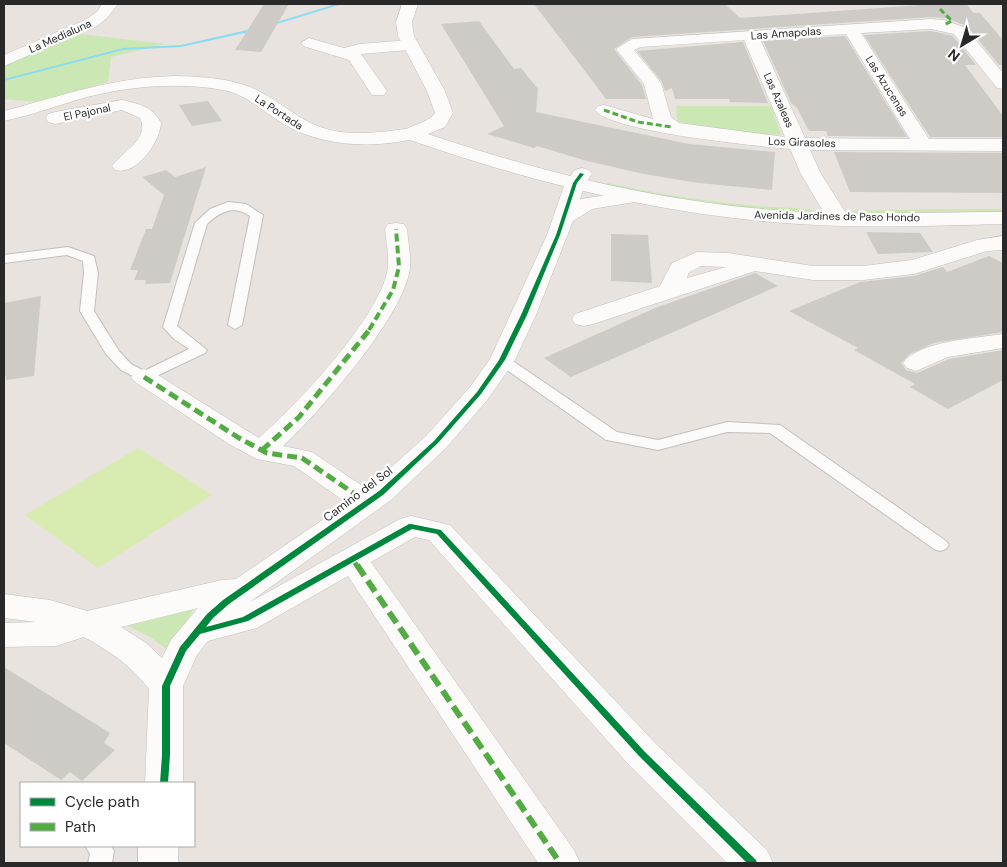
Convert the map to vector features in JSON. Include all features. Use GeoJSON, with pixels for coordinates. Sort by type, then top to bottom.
{"type":"FeatureCollection","features":[{"type":"Feature","properties":{"kind":"street","name":"La Medialuna"},"geometry":{"type":"LineString","coordinates":[[4,60],[91,22],[102,15],[110,4]]}},
{"type":"Feature","properties":{"kind":"street"},"geometry":{"type":"LineString","coordinates":[[410,4],[404,22],[409,45],[436,91],[444,113],[438,123],[420,131]]}},
{"type":"Feature","properties":{"kind":"street","name":"Las Amapolas"},"geometry":{"type":"LineString","coordinates":[[672,127],[662,120],[657,92],[621,43],[923,24],[942,17],[960,31],[1003,84]]}},
{"type":"Feature","properties":{"kind":"street","name":"Las Azucenas"},"geometry":{"type":"LineString","coordinates":[[850,28],[923,144]]}},
{"type":"Feature","properties":{"kind":"street","name":"Las Azaleas"},"geometry":{"type":"LineString","coordinates":[[750,35],[804,144],[811,174],[830,205]]}},
{"type":"Feature","properties":{"kind":"street"},"geometry":{"type":"LineString","coordinates":[[309,43],[355,57],[378,91]]}},
{"type":"Feature","properties":{"kind":"street"},"geometry":{"type":"LineString","coordinates":[[346,53],[360,49],[409,45]]}},
{"type":"Feature","properties":{"kind":"street","name":"La Portada"},"geometry":{"type":"LineString","coordinates":[[9,111],[120,85],[155,82],[192,83],[223,85],[244,90],[263,99],[286,118],[307,130],[333,138],[371,140],[420,131]]}},
{"type":"Feature","properties":{"kind":"street","name":"El Pajonal"},"geometry":{"type":"LineString","coordinates":[[9,111],[34,118],[49,119],[122,105],[132,107],[147,114],[152,125],[150,138],[139,152],[122,166]]}},
{"type":"Feature","properties":{"kind":"street","name":"Los Girasoles"},"geometry":{"type":"LineString","coordinates":[[604,110],[630,120],[707,135],[804,144],[1003,144]]}},
{"type":"Feature","properties":{"kind":"street","name":"Avenida Jardines de Paso Hondo"},"geometry":{"type":"LineString","coordinates":[[420,131],[471,156],[578,178],[697,195],[762,203],[1003,205]]}},
{"type":"Feature","properties":{"kind":"street","name":"Avenida Jardines de Paso Hondo"},"geometry":{"type":"LineString","coordinates":[[578,178],[634,197],[712,210],[774,216],[830,205],[1003,218]]}},
{"type":"Feature","properties":{"kind":"street","name":"Camino del Sol"},"geometry":{"type":"LineString","coordinates":[[164,782],[166,686],[173,666],[196,632],[215,611],[382,493],[436,442],[479,393],[502,360],[524,315],[578,178]]}},
{"type":"Feature","properties":{"kind":"street"},"geometry":{"type":"LineString","coordinates":[[564,217],[586,204],[634,197]]}},
{"type":"Feature","properties":{"kind":"street"},"geometry":{"type":"LineString","coordinates":[[262,450],[299,418],[377,320],[393,290],[399,268],[396,229]]}},
{"type":"Feature","properties":{"kind":"street"},"geometry":{"type":"LineString","coordinates":[[584,319],[754,265],[813,273],[863,273],[914,267],[984,245],[1003,242]]}},
{"type":"Feature","properties":{"kind":"street"},"geometry":{"type":"LineString","coordinates":[[916,362],[942,351],[1003,341]]}},
{"type":"Feature","properties":{"kind":"street"},"geometry":{"type":"LineString","coordinates":[[144,377],[267,453],[302,458],[368,503]]}},
{"type":"Feature","properties":{"kind":"street"},"geometry":{"type":"LineString","coordinates":[[196,632],[245,619],[411,526],[439,532],[642,754],[753,863]]}},
{"type":"Feature","properties":{"kind":"street"},"geometry":{"type":"LineString","coordinates":[[352,558],[560,863]]}},
{"type":"Feature","properties":{"kind":"street"},"geometry":{"type":"LineString","coordinates":[[4,635],[56,634],[84,624],[222,591],[244,590]]}},
{"type":"Feature","properties":{"kind":"street"},"geometry":{"type":"LineString","coordinates":[[4,606],[64,615],[84,624],[118,641],[133,652],[159,676],[166,686]]}},
{"type":"Feature","properties":{"kind":"street"},"geometry":{"type":"LineString","coordinates":[[158,847],[158,863]]}},
{"type":"Feature","properties":{"kind":"lane"},"geometry":{"type":"LineString","coordinates":[[4,259],[68,251],[89,259],[91,273],[86,311],[113,354],[126,367],[144,377],[200,350],[179,336],[170,327],[201,223],[212,212],[228,206],[246,206],[257,215],[234,325]]}},
{"type":"Feature","properties":{"kind":"lane"},"geometry":{"type":"LineString","coordinates":[[502,360],[612,436],[658,445],[727,428],[774,428],[940,545]]}},
{"type":"Feature","properties":{"kind":"lane"},"geometry":{"type":"LineString","coordinates":[[98,847],[102,851],[100,863]]}},
{"type":"Feature","properties":{"kind":"green space"},"geometry":{"type":"Polygon","coordinates":[[[81,34],[165,44],[111,57],[108,82],[40,102],[4,99],[4,65],[81,34]]]}},
{"type":"Feature","properties":{"kind":"green space"},"geometry":{"type":"Polygon","coordinates":[[[676,106],[771,106],[781,135],[736,132],[685,124],[677,120],[676,106]]]}},
{"type":"Feature","properties":{"kind":"green space"},"geometry":{"type":"Polygon","coordinates":[[[608,183],[684,197],[735,204],[811,209],[813,212],[760,209],[708,203],[605,185],[608,183]]]}},
{"type":"Feature","properties":{"kind":"green space"},"geometry":{"type":"Polygon","coordinates":[[[1003,209],[1003,213],[849,213],[848,211],[1003,209]]]}},
{"type":"Feature","properties":{"kind":"green space"},"geometry":{"type":"Polygon","coordinates":[[[138,448],[212,495],[98,568],[25,515],[138,448]]]}},
{"type":"Feature","properties":{"kind":"green space"},"geometry":{"type":"Polygon","coordinates":[[[195,607],[168,650],[150,637],[124,624],[195,607]]]}},
{"type":"Feature","properties":{"kind":"building"},"geometry":{"type":"Polygon","coordinates":[[[264,4],[289,4],[261,52],[235,50],[264,4]]]}},
{"type":"Feature","properties":{"kind":"building"},"geometry":{"type":"Polygon","coordinates":[[[534,4],[725,4],[740,18],[933,4],[967,5],[974,13],[980,13],[1003,40],[1003,65],[999,65],[967,26],[945,18],[931,17],[632,37],[614,49],[642,85],[646,99],[606,99],[534,4]]]}},
{"type":"Feature","properties":{"kind":"building"},"geometry":{"type":"Polygon","coordinates":[[[479,21],[514,69],[521,68],[538,89],[536,112],[689,144],[775,152],[772,190],[698,183],[644,174],[587,161],[537,146],[534,148],[487,134],[504,126],[441,24],[479,21]]]}},
{"type":"Feature","properties":{"kind":"building"},"geometry":{"type":"Polygon","coordinates":[[[931,31],[953,36],[976,65],[965,65],[1003,116],[1003,137],[930,137],[864,35],[931,31]]]}},
{"type":"Feature","properties":{"kind":"building"},"geometry":{"type":"Polygon","coordinates":[[[845,36],[907,137],[828,136],[826,131],[809,131],[797,108],[791,103],[763,41],[845,36]]]}},
{"type":"Feature","properties":{"kind":"building"},"geometry":{"type":"Polygon","coordinates":[[[743,42],[768,103],[730,102],[729,99],[675,99],[672,88],[665,91],[662,82],[637,51],[743,42]]]}},
{"type":"Feature","properties":{"kind":"building"},"geometry":{"type":"Polygon","coordinates":[[[208,101],[222,121],[192,126],[179,105],[208,101]]]}},
{"type":"Feature","properties":{"kind":"building"},"geometry":{"type":"Polygon","coordinates":[[[834,152],[1003,153],[1003,193],[850,192],[834,152]]]}},
{"type":"Feature","properties":{"kind":"building"},"geometry":{"type":"Polygon","coordinates":[[[206,167],[170,283],[145,284],[146,280],[134,280],[138,270],[130,270],[146,229],[152,229],[164,195],[142,177],[166,170],[175,177],[206,167]]]}},
{"type":"Feature","properties":{"kind":"building"},"geometry":{"type":"Polygon","coordinates":[[[866,232],[920,233],[933,252],[878,254],[866,232]]]}},
{"type":"Feature","properties":{"kind":"building"},"geometry":{"type":"Polygon","coordinates":[[[611,234],[648,235],[652,283],[611,281],[611,234]]]}},
{"type":"Feature","properties":{"kind":"building"},"geometry":{"type":"Polygon","coordinates":[[[989,256],[1003,263],[1003,332],[934,343],[910,354],[901,363],[906,370],[917,373],[949,359],[1003,350],[1003,380],[948,409],[910,387],[915,384],[854,350],[858,348],[789,311],[860,282],[914,276],[943,267],[947,272],[989,256]]]}},
{"type":"Feature","properties":{"kind":"building"},"geometry":{"type":"Polygon","coordinates":[[[755,273],[778,286],[571,377],[544,358],[655,308],[755,273]]]}},
{"type":"Feature","properties":{"kind":"building"},"geometry":{"type":"Polygon","coordinates":[[[41,296],[34,376],[6,380],[6,376],[4,376],[4,303],[41,296]]]}},
{"type":"Feature","properties":{"kind":"building"},"geometry":{"type":"Polygon","coordinates":[[[4,667],[110,733],[104,743],[115,750],[82,781],[70,772],[61,780],[4,743],[4,667]]]}},
{"type":"Feature","properties":{"kind":"waterway"},"geometry":{"type":"LineString","coordinates":[[269,25],[340,4]]}},
{"type":"Feature","properties":{"kind":"waterway"},"geometry":{"type":"LineString","coordinates":[[4,80],[123,49],[181,46],[256,29]]}},
{"type":"Feature","properties":{"kind":"marked path"},"geometry":{"type":"LineString","coordinates":[[940,9],[952,21],[944,25]]}},
{"type":"Feature","properties":{"kind":"marked path"},"geometry":{"type":"LineString","coordinates":[[604,110],[638,122],[672,127]]}},
{"type":"Feature","properties":{"kind":"marked path"},"geometry":{"type":"LineString","coordinates":[[262,450],[299,417],[377,320],[393,290],[399,267],[396,229]]}},
{"type":"Feature","properties":{"kind":"marked path"},"geometry":{"type":"LineString","coordinates":[[144,377],[239,438],[267,453],[302,458],[368,503]]}},
{"type":"Feature","properties":{"kind":"marked path"},"geometry":{"type":"LineString","coordinates":[[352,558],[560,863]]}},
{"type":"Feature","properties":{"kind":"cycle path"},"geometry":{"type":"LineString","coordinates":[[164,782],[166,686],[183,649],[210,616],[226,602],[381,493],[436,442],[479,393],[502,360],[524,315],[558,235],[575,183],[582,174]]}},
{"type":"Feature","properties":{"kind":"cycle path"},"geometry":{"type":"LineString","coordinates":[[196,632],[245,619],[411,526],[439,532],[642,754],[753,863]]}}]}
